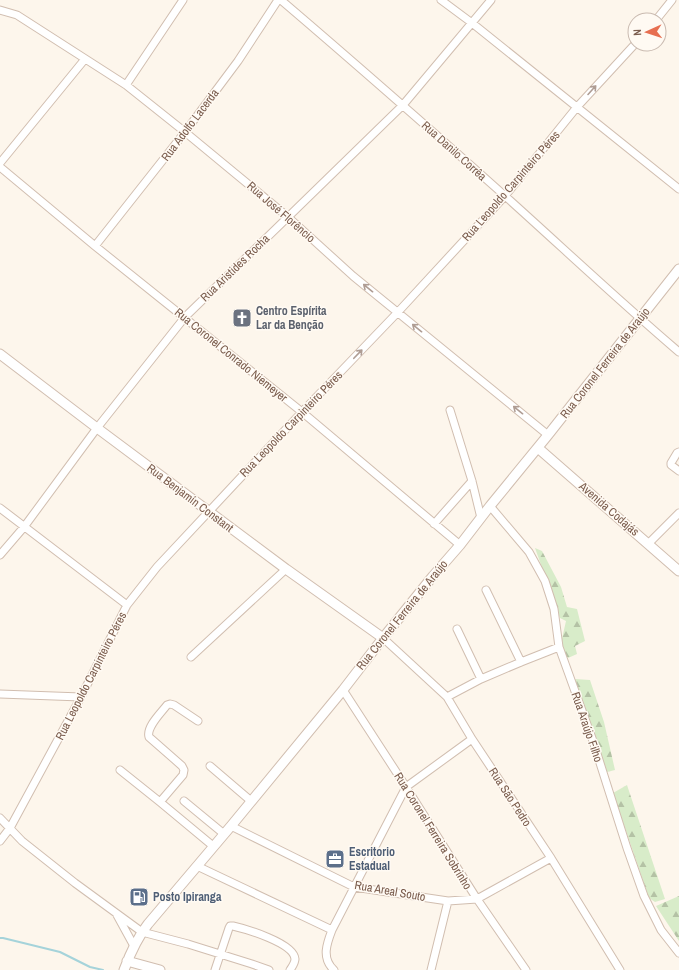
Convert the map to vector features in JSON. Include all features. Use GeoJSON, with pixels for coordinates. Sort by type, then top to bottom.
{"type":"FeatureCollection","features":[{"type":"Feature","properties":{"kind":"street","name":"Rua Adolfo Lacerda"},"geometry":{"type":"LineString","coordinates":[[95,246],[185,132],[238,61],[278,0]]}},
{"type":"Feature","properties":{"kind":"street","name":"Rua Danilo Corrêa"},"geometry":{"type":"LineString","coordinates":[[281,0],[505,196],[640,319],[679,352]]}},
{"type":"Feature","properties":{"kind":"street"},"geometry":{"type":"LineString","coordinates":[[441,0],[578,107],[679,189]]}},
{"type":"Feature","properties":{"kind":"street","name":"Rua Aristides Rocha"},"geometry":{"type":"LineString","coordinates":[[0,555],[24,527],[97,428],[185,317],[402,105],[491,0]]}},
{"type":"Feature","properties":{"kind":"street"},"geometry":{"type":"LineString","coordinates":[[662,12],[672,0]]}},
{"type":"Feature","properties":{"kind":"street"},"geometry":{"type":"LineString","coordinates":[[126,85],[182,1]]}},
{"type":"Feature","properties":{"kind":"street","name":"Rua José Florêncio"},"geometry":{"type":"LineString","coordinates":[[0,10],[17,16],[126,85],[288,217],[353,276],[548,435]]}},
{"type":"Feature","properties":{"kind":"street","name":"Rua Leopoldo Carpinteiro Péres"},"geometry":{"type":"LineString","coordinates":[[0,841],[10,828],[81,697],[127,605],[157,566],[398,312],[505,196],[578,107],[628,52]]}},
{"type":"Feature","properties":{"kind":"street"},"geometry":{"type":"LineString","coordinates":[[0,163],[85,59]]}},
{"type":"Feature","properties":{"kind":"street","name":"Rua Coronel Conrado Niemeyer"},"geometry":{"type":"LineString","coordinates":[[0,167],[95,246],[302,412],[460,545]]}},
{"type":"Feature","properties":{"kind":"street","name":"Rua Coronel Ferreira de Araújo"},"geometry":{"type":"LineString","coordinates":[[126,966],[134,946],[142,932],[231,826],[433,576],[460,545],[678,273]]}},
{"type":"Feature","properties":{"kind":"street","name":"Rua Benjamín Constant"},"geometry":{"type":"LineString","coordinates":[[0,354],[286,569],[383,638]]}},
{"type":"Feature","properties":{"kind":"street"},"geometry":{"type":"LineString","coordinates":[[450,410],[472,482],[481,518]]}},
{"type":"Feature","properties":{"kind":"street","name":"Avenida Codajás"},"geometry":{"type":"LineString","coordinates":[[538,448],[679,571]]}},
{"type":"Feature","properties":{"kind":"street"},"geometry":{"type":"LineString","coordinates":[[679,452],[670,463],[679,471]]}},
{"type":"Feature","properties":{"kind":"street"},"geometry":{"type":"LineString","coordinates":[[434,524],[472,482]]}},
{"type":"Feature","properties":{"kind":"street","name":"Rua Araújo Filho"},"geometry":{"type":"LineString","coordinates":[[490,506],[529,552],[545,581],[554,609],[559,647],[593,741],[644,896],[661,930],[679,954]]}},
{"type":"Feature","properties":{"kind":"street"},"geometry":{"type":"LineString","coordinates":[[0,508],[127,605]]}},
{"type":"Feature","properties":{"kind":"street"},"geometry":{"type":"LineString","coordinates":[[648,544],[679,513]]}},
{"type":"Feature","properties":{"kind":"street"},"geometry":{"type":"LineString","coordinates":[[191,657],[286,569]]}},
{"type":"Feature","properties":{"kind":"street"},"geometry":{"type":"LineString","coordinates":[[486,590],[521,662]]}},
{"type":"Feature","properties":{"kind":"street"},"geometry":{"type":"LineString","coordinates":[[457,629],[481,679]]}},
{"type":"Feature","properties":{"kind":"street","name":"Rua São Pedro"},"geometry":{"type":"LineString","coordinates":[[383,638],[446,697],[551,858],[620,970]]}},
{"type":"Feature","properties":{"kind":"street"},"geometry":{"type":"LineString","coordinates":[[446,697],[481,679],[559,647]]}},
{"type":"Feature","properties":{"kind":"street","name":"Rua Coronel Ferreira Sobrinho"},"geometry":{"type":"LineString","coordinates":[[342,690],[477,899],[526,970]]}},
{"type":"Feature","properties":{"kind":"street"},"geometry":{"type":"LineString","coordinates":[[0,694],[81,697]]}},
{"type":"Feature","properties":{"kind":"street"},"geometry":{"type":"LineString","coordinates":[[160,802],[183,775],[184,770],[182,766],[149,737],[149,728],[170,704],[174,705],[198,721]]}},
{"type":"Feature","properties":{"kind":"street"},"geometry":{"type":"LineString","coordinates":[[334,970],[331,968],[326,958],[326,946],[332,930],[406,787],[472,739]]}},
{"type":"Feature","properties":{"kind":"street"},"geometry":{"type":"LineString","coordinates":[[210,766],[251,801]]}},
{"type":"Feature","properties":{"kind":"street"},"geometry":{"type":"LineString","coordinates":[[120,770],[213,846]]}},
{"type":"Feature","properties":{"kind":"street"},"geometry":{"type":"LineString","coordinates":[[184,801],[224,834]]}},
{"type":"Feature","properties":{"kind":"street"},"geometry":{"type":"LineString","coordinates":[[0,818],[22,841],[75,883],[142,932],[220,954],[269,970]]}},
{"type":"Feature","properties":{"kind":"street","name":"Rua Areal Souto"},"geometry":{"type":"LineString","coordinates":[[231,826],[354,886],[448,901],[477,899],[551,858]]}},
{"type":"Feature","properties":{"kind":"street"},"geometry":{"type":"LineString","coordinates":[[197,866],[332,930]]}},
{"type":"Feature","properties":{"kind":"street"},"geometry":{"type":"LineString","coordinates":[[432,970],[448,901]]}},
{"type":"Feature","properties":{"kind":"street"},"geometry":{"type":"LineString","coordinates":[[116,913],[134,946]]}},
{"type":"Feature","properties":{"kind":"street"},"geometry":{"type":"LineString","coordinates":[[215,970],[230,926],[246,929],[260,934],[287,947],[295,958],[295,962],[290,970]]}},
{"type":"Feature","properties":{"kind":"street"},"geometry":{"type":"LineString","coordinates":[[126,966],[160,970]]}},
{"type":"Feature","properties":{"kind":"green space"},"geometry":{"type":"Polygon","coordinates":[[[535,548],[542,551],[561,587],[567,607],[577,609],[585,641],[575,646],[577,654],[568,658],[563,653],[561,643],[566,621],[560,618],[535,548]]]}},
{"type":"Feature","properties":{"kind":"green space"},"geometry":{"type":"Polygon","coordinates":[[[575,679],[590,680],[604,722],[615,770],[607,772],[575,679]]]}},
{"type":"Feature","properties":{"kind":"green space"},"geometry":{"type":"Polygon","coordinates":[[[627,785],[665,899],[655,902],[649,898],[613,793],[627,785]]]}},
{"type":"Feature","properties":{"kind":"green space"},"geometry":{"type":"Polygon","coordinates":[[[679,896],[679,941],[656,906],[679,896]]]}},
{"type":"Feature","properties":{"kind":"waterway"},"geometry":{"type":"LineString","coordinates":[[0,938],[60,952],[90,967],[103,970]]}},
{"type":"Feature","properties":{"kind":"place","name":"Centro Espírita Lar da Benção"},"geometry":{"type":"Point","coordinates":[242,318]}},
{"type":"Feature","properties":{"kind":"place","name":"Escritorio Estadual"},"geometry":{"type":"Point","coordinates":[335,859]}},
{"type":"Feature","properties":{"kind":"place","name":"Posto Ipiranga"},"geometry":{"type":"Point","coordinates":[139,897]}}]}
